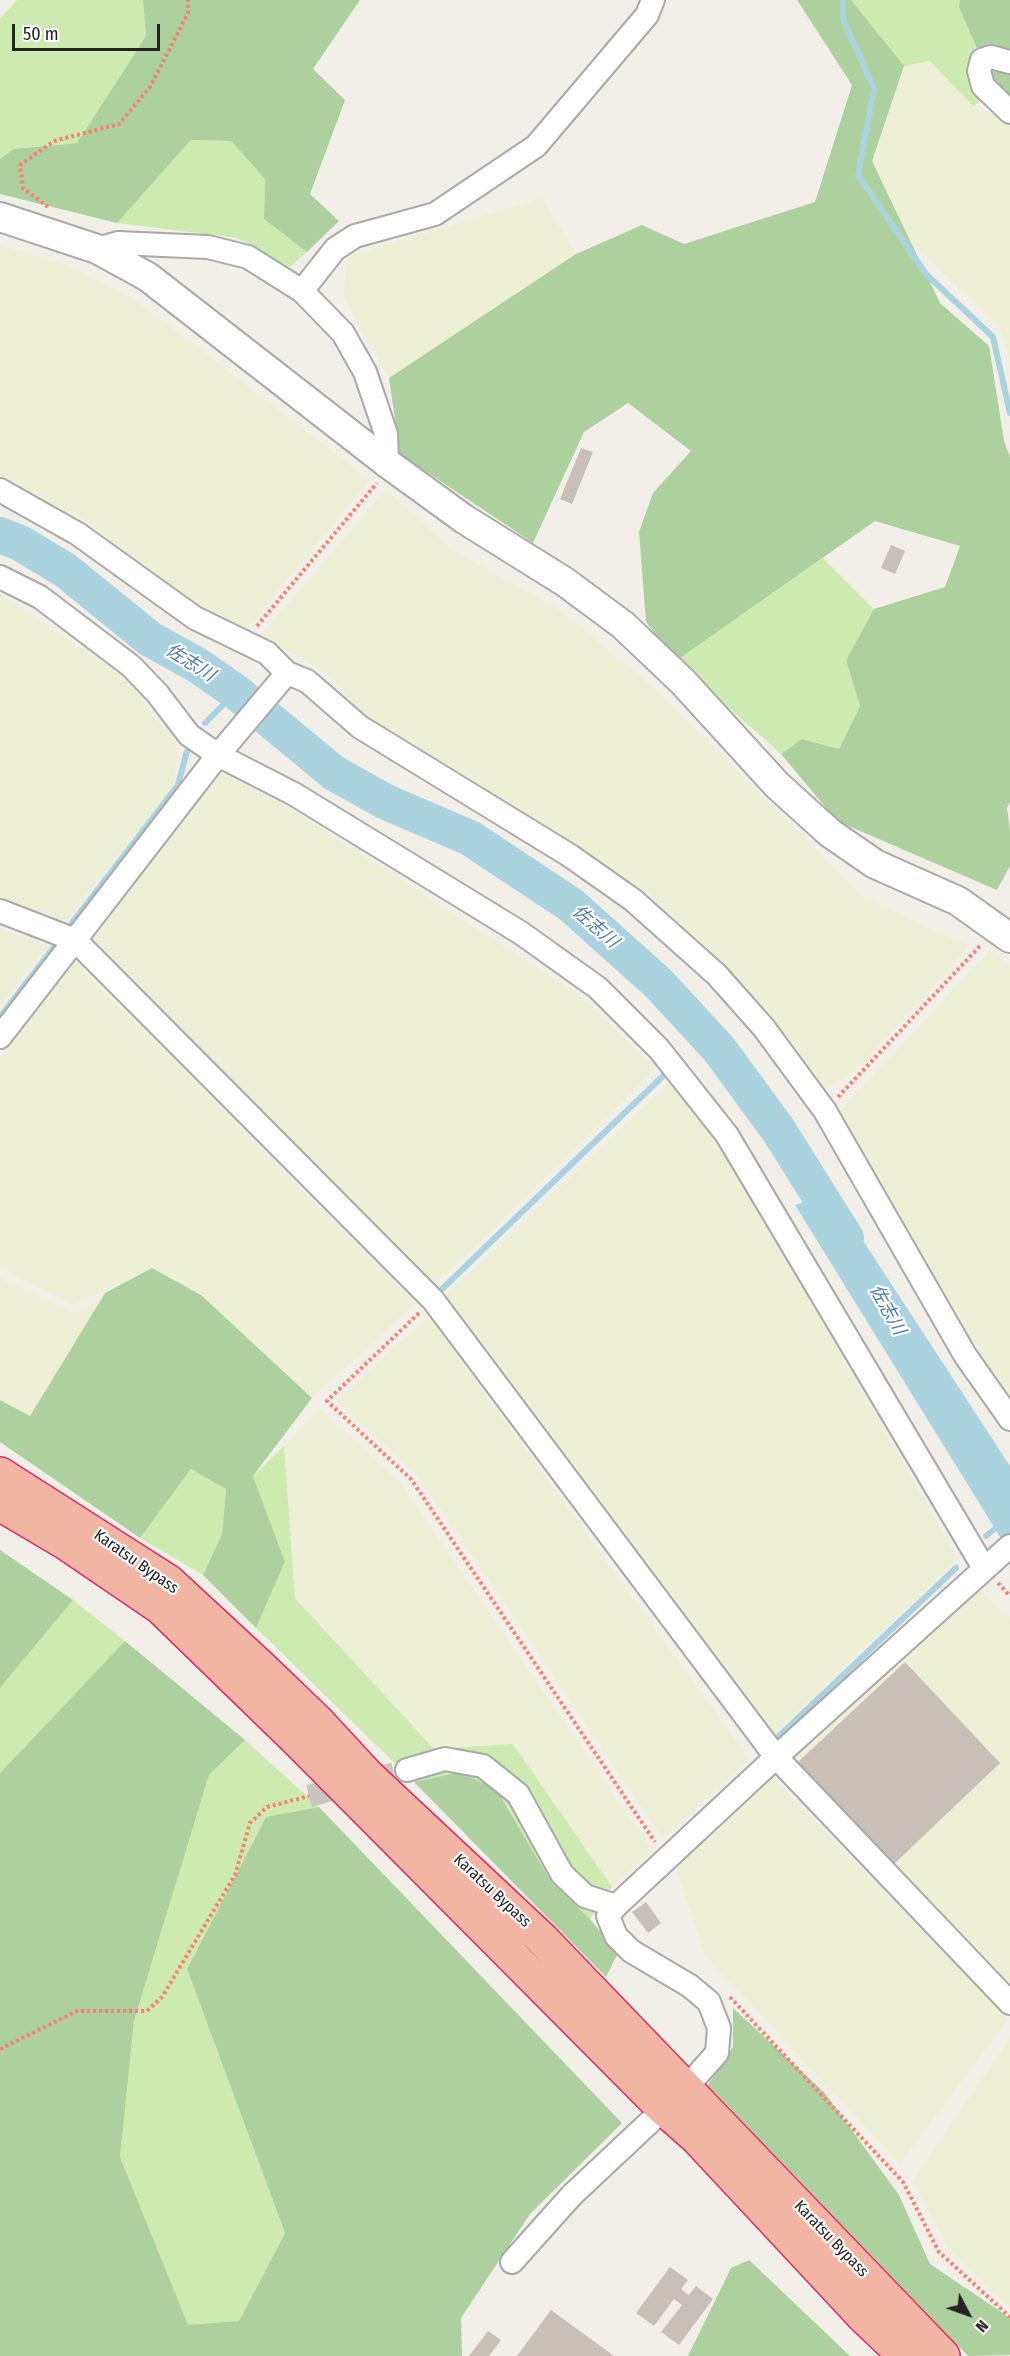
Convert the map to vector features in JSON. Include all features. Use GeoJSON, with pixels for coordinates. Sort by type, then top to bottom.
{"type":"FeatureCollection","features":[{"type":"Feature","properties":{"kind":"highway","name":"Karatsu Bypass"},"geometry":{"type":"LineString","coordinates":[[0,1474],[169,1582],[262,1668],[368,1776],[542,1938],[674,2098],[697,2138],[863,2316],[904,2356]]}},
{"type":"Feature","properties":{"kind":"highway","name":"Karatsu Bypass"},"geometry":{"type":"LineString","coordinates":[[0,1504],[66,1543],[160,1607],[943,2356]]}},
{"type":"Feature","properties":{"kind":"street"},"geometry":{"type":"LineString","coordinates":[[302,291],[335,249],[355,236],[435,214],[536,146],[647,15],[653,0]]}},
{"type":"Feature","properties":{"kind":"street"},"geometry":{"type":"LineString","coordinates":[[1010,62],[991,57],[982,60],[979,71],[983,86],[1010,112]]}},
{"type":"Feature","properties":{"kind":"street"},"geometry":{"type":"LineString","coordinates":[[0,218],[97,249],[148,277],[387,463],[464,519],[565,582],[623,626],[683,682],[777,785],[830,833],[875,864],[958,900],[1004,933]]}},
{"type":"Feature","properties":{"kind":"street"},"geometry":{"type":"LineString","coordinates":[[97,249],[118,243],[208,247],[248,257],[302,291],[343,333],[365,372],[386,434],[387,463]]}},
{"type":"Feature","properties":{"kind":"street"},"geometry":{"type":"LineString","coordinates":[[0,490],[78,534],[195,618],[267,653],[284,675],[307,681],[360,728],[569,855],[633,900],[717,975],[764,1028],[825,1111],[965,1355],[1010,1419]]}},
{"type":"Feature","properties":{"kind":"street"},"geometry":{"type":"LineString","coordinates":[[0,577],[40,597],[131,666],[157,693],[189,735],[223,750],[521,933],[598,988],[659,1049],[727,1135],[984,1568]]}},
{"type":"Feature","properties":{"kind":"street"},"geometry":{"type":"LineString","coordinates":[[0,1036],[284,675]]}},
{"type":"Feature","properties":{"kind":"street"},"geometry":{"type":"LineString","coordinates":[[0,911],[75,940],[433,1300],[776,1757],[1010,2003]]}},
{"type":"Feature","properties":{"kind":"street"},"geometry":{"type":"LineString","coordinates":[[512,2262],[572,2195],[674,2098],[717,2053],[719,2028],[709,2002],[690,1986],[631,1951],[616,1936],[608,1916],[776,1757],[1010,1546]]}},
{"type":"Feature","properties":{"kind":"street"},"geometry":{"type":"LineString","coordinates":[[407,1770],[445,1759],[483,1766],[518,1794],[562,1874],[585,1896],[616,1906]]}},
{"type":"Feature","properties":{"kind":"path"},"geometry":{"type":"LineString","coordinates":[[50,208],[23,188],[20,165],[54,141],[119,124],[150,87],[188,13],[188,0]]}},
{"type":"Feature","properties":{"kind":"path"},"geometry":{"type":"LineString","coordinates":[[254,630],[380,480],[387,463]]}},
{"type":"Feature","properties":{"kind":"path"},"geometry":{"type":"LineString","coordinates":[[825,1111],[1004,933]]}},
{"type":"Feature","properties":{"kind":"path"},"geometry":{"type":"LineString","coordinates":[[433,1300],[327,1401],[411,1479],[666,1859]]}},
{"type":"Feature","properties":{"kind":"path"},"geometry":{"type":"LineString","coordinates":[[0,2049],[77,2011],[147,2011],[162,1997],[235,1875],[250,1823],[267,1807],[309,1796]]}},
{"type":"Feature","properties":{"kind":"path"},"geometry":{"type":"LineString","coordinates":[[726,1992],[903,2182],[939,2252],[1010,2317]]}},
{"type":"Feature","properties":{"kind":"green space"},"geometry":{"type":"Polygon","coordinates":[[[17,0],[143,0],[146,36],[77,143],[13,149],[0,159],[0,18],[17,0]]]}},
{"type":"Feature","properties":{"kind":"green space"},"geometry":{"type":"Polygon","coordinates":[[[143,0],[360,0],[313,69],[345,100],[310,194],[339,221],[307,252],[264,219],[265,179],[231,141],[191,140],[117,223],[0,194],[0,159],[13,149],[77,143],[146,36],[143,0]]]}},
{"type":"Feature","properties":{"kind":"green space"},"geometry":{"type":"Polygon","coordinates":[[[797,0],[851,0],[904,66],[872,161],[940,303],[989,346],[1004,441],[1010,457],[1010,802],[1007,808],[1010,831],[1010,866],[997,890],[837,821],[781,754],[802,739],[839,749],[860,706],[846,660],[874,609],[945,587],[960,546],[875,521],[676,661],[646,622],[639,532],[653,493],[691,451],[628,403],[584,432],[533,543],[400,454],[389,378],[576,254],[642,225],[684,244],[815,202],[852,85],[797,0]]]}},
{"type":"Feature","properties":{"kind":"green space"},"geometry":{"type":"Polygon","coordinates":[[[851,0],[960,0],[959,7],[996,93],[973,106],[930,61],[904,66],[851,0]]]}},
{"type":"Feature","properties":{"kind":"green space"},"geometry":{"type":"Polygon","coordinates":[[[960,0],[1010,0],[1010,95],[996,93],[959,7],[960,0]]]}},
{"type":"Feature","properties":{"kind":"green space"},"geometry":{"type":"Polygon","coordinates":[[[930,61],[973,106],[1010,121],[1010,361],[1000,328],[909,239],[872,161],[904,66],[930,61]]]}},
{"type":"Feature","properties":{"kind":"green space"},"geometry":{"type":"Polygon","coordinates":[[[191,140],[231,141],[265,179],[264,219],[307,252],[290,267],[237,238],[117,223],[191,140]]]}},
{"type":"Feature","properties":{"kind":"green space"},"geometry":{"type":"Polygon","coordinates":[[[542,198],[576,254],[389,378],[344,299],[346,257],[542,198]]]}},
{"type":"Feature","properties":{"kind":"green space"},"geometry":{"type":"Polygon","coordinates":[[[0,245],[73,267],[137,301],[370,480],[246,630],[199,608],[86,521],[0,476],[0,245]]]}},
{"type":"Feature","properties":{"kind":"green space"},"geometry":{"type":"Polygon","coordinates":[[[386,490],[453,550],[560,610],[651,685],[864,898],[970,946],[855,1072],[825,1089],[763,1006],[645,890],[367,719],[328,675],[261,635],[386,490]]]}},
{"type":"Feature","properties":{"kind":"green space"},"geometry":{"type":"Polygon","coordinates":[[[823,558],[874,609],[846,660],[860,706],[839,749],[802,739],[781,754],[676,661],[823,558]]]}},
{"type":"Feature","properties":{"kind":"green space"},"geometry":{"type":"Polygon","coordinates":[[[0,594],[124,676],[178,746],[174,786],[62,925],[0,900],[0,594]]]}},
{"type":"Feature","properties":{"kind":"green space"},"geometry":{"type":"Polygon","coordinates":[[[220,772],[290,808],[580,995],[656,1069],[435,1285],[91,937],[220,772]]]}},
{"type":"Feature","properties":{"kind":"green space"},"geometry":{"type":"Polygon","coordinates":[[[0,928],[47,946],[0,1007],[0,928]]]}},
{"type":"Feature","properties":{"kind":"green space"},"geometry":{"type":"Polygon","coordinates":[[[991,949],[1010,968],[1010,1404],[996,1388],[837,1114],[991,949]]]}},
{"type":"Feature","properties":{"kind":"green space"},"geometry":{"type":"Polygon","coordinates":[[[74,960],[416,1303],[312,1398],[201,1295],[152,1268],[74,1305],[0,1267],[0,1058],[74,960]]]}},
{"type":"Feature","properties":{"kind":"green space"},"geometry":{"type":"Polygon","coordinates":[[[669,1083],[724,1148],[958,1559],[773,1735],[443,1298],[669,1083]]]}},
{"type":"Feature","properties":{"kind":"green space"},"geometry":{"type":"Polygon","coordinates":[[[152,1268],[201,1295],[312,1398],[253,1476],[285,1562],[256,1628],[203,1575],[222,1534],[226,1489],[191,1469],[140,1538],[0,1442],[0,1400],[30,1416],[105,1293],[152,1268]]]}},
{"type":"Feature","properties":{"kind":"green space"},"geometry":{"type":"Polygon","coordinates":[[[0,1278],[73,1313],[101,1300],[30,1416],[0,1400],[0,1278]]]}},
{"type":"Feature","properties":{"kind":"green space"},"geometry":{"type":"Polygon","coordinates":[[[429,1316],[749,1758],[663,1839],[418,1476],[336,1401],[429,1316]]]}},
{"type":"Feature","properties":{"kind":"green space"},"geometry":{"type":"Polygon","coordinates":[[[319,1408],[400,1482],[653,1851],[612,1887],[513,1744],[434,1750],[295,1598],[284,1446],[319,1408]]]}},
{"type":"Feature","properties":{"kind":"green space"},"geometry":{"type":"Polygon","coordinates":[[[284,1446],[295,1598],[434,1749],[513,1744],[612,1887],[590,1919],[552,1883],[496,1789],[460,1772],[414,1782],[256,1628],[285,1562],[253,1476],[284,1446]]]}},
{"type":"Feature","properties":{"kind":"green space"},"geometry":{"type":"Polygon","coordinates":[[[191,1469],[226,1489],[222,1534],[203,1575],[140,1538],[191,1469]]]}},
{"type":"Feature","properties":{"kind":"green space"},"geometry":{"type":"Polygon","coordinates":[[[0,1550],[73,1600],[0,1688],[0,1550]]]}},
{"type":"Feature","properties":{"kind":"green space"},"geometry":{"type":"Polygon","coordinates":[[[979,1590],[1010,1617],[1010,1989],[792,1761],[979,1590]]]}},
{"type":"Feature","properties":{"kind":"green space"},"geometry":{"type":"Polygon","coordinates":[[[73,1600],[125,1641],[0,1773],[0,1688],[73,1600]]]}},
{"type":"Feature","properties":{"kind":"green space"},"geometry":{"type":"Polygon","coordinates":[[[125,1641],[245,1740],[209,1775],[134,2021],[120,2157],[188,2325],[239,2321],[285,2233],[187,1969],[266,1817],[319,1807],[622,2123],[530,2214],[461,2318],[462,2356],[0,2356],[0,1773],[125,1641]]]}},
{"type":"Feature","properties":{"kind":"green space"},"geometry":{"type":"Polygon","coordinates":[[[245,1740],[319,1807],[266,1817],[187,1969],[285,2233],[239,2321],[188,2326],[120,2157],[134,2021],[209,1775],[245,1740]]]}},
{"type":"Feature","properties":{"kind":"green space"},"geometry":{"type":"Polygon","coordinates":[[[460,1772],[496,1789],[552,1883],[590,1919],[618,1953],[606,1977],[414,1782],[460,1772]]]}},
{"type":"Feature","properties":{"kind":"green space"},"geometry":{"type":"Polygon","coordinates":[[[773,1778],[1008,2019],[900,2164],[705,1955],[675,1867],[773,1778]]]}},
{"type":"Feature","properties":{"kind":"green space"},"geometry":{"type":"Polygon","coordinates":[[[733,2008],[824,2092],[899,2195],[930,2264],[1010,2318],[1010,2355],[968,2356],[708,2085],[733,2047],[733,2008]]]}},
{"type":"Feature","properties":{"kind":"green space"},"geometry":{"type":"Polygon","coordinates":[[[1010,2038],[1010,2307],[948,2249],[912,2181],[1010,2038]]]}},
{"type":"Feature","properties":{"kind":"green space"},"geometry":{"type":"Polygon","coordinates":[[[749,2260],[850,2356],[688,2356],[731,2268],[749,2260]]]}},
{"type":"Feature","properties":{"kind":"water"},"geometry":{"type":"Polygon","coordinates":[[[832,1193],[1010,1466],[1010,1553],[795,1205],[832,1193]]]}},
{"type":"Feature","properties":{"kind":"building"},"geometry":{"type":"Polygon","coordinates":[[[581,448],[593,452],[572,504],[560,499],[581,448]]]}},
{"type":"Feature","properties":{"kind":"building"},"geometry":{"type":"Polygon","coordinates":[[[891,545],[905,551],[895,574],[881,568],[891,545]]]}},
{"type":"Feature","properties":{"kind":"building"},"geometry":{"type":"Polygon","coordinates":[[[905,1662],[1000,1763],[893,1865],[797,1763],[905,1662]]]}},
{"type":"Feature","properties":{"kind":"building"},"geometry":{"type":"Polygon","coordinates":[[[646,1902],[661,1923],[648,1933],[632,1912],[646,1902]]]}},
{"type":"Feature","properties":{"kind":"building"},"geometry":{"type":"Polygon","coordinates":[[[670,2267],[688,2280],[681,2289],[689,2295],[696,2286],[713,2299],[679,2345],[661,2332],[682,2305],[674,2299],[654,2326],[636,2313],[670,2267]]]}},
{"type":"Feature","properties":{"kind":"building"},"geometry":{"type":"Polygon","coordinates":[[[551,2310],[614,2356],[517,2356],[551,2310]]]}},
{"type":"Feature","properties":{"kind":"building"},"geometry":{"type":"Polygon","coordinates":[[[488,2331],[501,2340],[489,2356],[469,2356],[488,2331]]]}},
{"type":"Feature","properties":{"kind":"waterway"},"geometry":{"type":"LineString","coordinates":[[843,0],[843,19],[874,89],[858,175],[926,274],[993,337],[1010,413]]}},
{"type":"Feature","properties":{"kind":"waterway","name":"佐志川"},"geometry":{"type":"LineString","coordinates":[[0,535],[20,543],[65,570],[150,639],[197,665],[236,692],[334,773],[386,802],[470,838],[571,905],[658,983],[719,1049],[779,1131],[846,1238]]}},
{"type":"Feature","properties":{"kind":"waterway"},"geometry":{"type":"LineString","coordinates":[[205,723],[236,692]]}},
{"type":"Feature","properties":{"kind":"waterway"},"geometry":{"type":"LineString","coordinates":[[72,923],[178,785],[187,751]]}},
{"type":"Feature","properties":{"kind":"waterway"},"geometry":{"type":"LineString","coordinates":[[0,1017],[54,947]]}},
{"type":"Feature","properties":{"kind":"waterway"},"geometry":{"type":"LineString","coordinates":[[440,1291],[663,1076]]}},
{"type":"Feature","properties":{"kind":"waterway"},"geometry":{"type":"LineString","coordinates":[[986,1536],[1010,1516]]}},
{"type":"Feature","properties":{"kind":"waterway"},"geometry":{"type":"LineString","coordinates":[[779,1736],[956,1568]]}},
{"type":"Feature","properties":{"kind":"tunnel"},"geometry":{"type":"LineString","coordinates":[[309,1796],[407,1770]]}}]}
